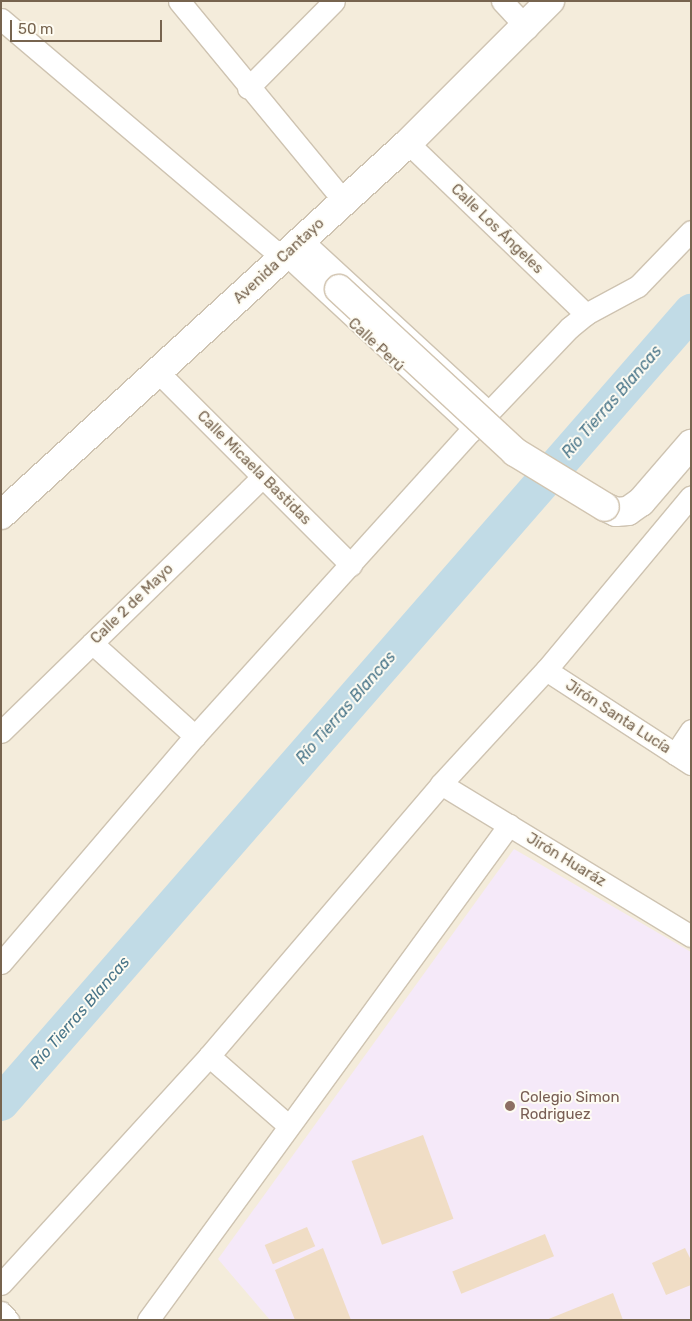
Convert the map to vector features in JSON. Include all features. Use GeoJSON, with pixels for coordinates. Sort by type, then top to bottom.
{"type":"FeatureCollection","features":[{"type":"Feature","properties":{"kind":"street"},"geometry":{"type":"LineString","coordinates":[[179,1],[248,88],[344,201]]}},
{"type":"Feature","properties":{"kind":"street"},"geometry":{"type":"LineString","coordinates":[[248,88],[334,1]]}},
{"type":"Feature","properties":{"kind":"street"},"geometry":{"type":"LineString","coordinates":[[502,1],[527,28]]}},
{"type":"Feature","properties":{"kind":"street","name":"Avenida Cantayo"},"geometry":{"type":"LineString","coordinates":[[1,514],[408,143],[527,28],[550,1]]}},
{"type":"Feature","properties":{"kind":"street"},"geometry":{"type":"LineString","coordinates":[[1,19],[294,248],[515,452],[616,512],[628,511],[641,502],[691,444]]}},
{"type":"Feature","properties":{"kind":"street","name":"Calle Los Ángeles"},"geometry":{"type":"LineString","coordinates":[[408,143],[586,314]]}},
{"type":"Feature","properties":{"kind":"street"},"geometry":{"type":"LineString","coordinates":[[1,963],[196,736],[470,432],[586,314],[638,286],[691,231]]}},
{"type":"Feature","properties":{"kind":"street","name":"Calle Micaela Bastidas"},"geometry":{"type":"LineString","coordinates":[[158,372],[350,565]]}},
{"type":"Feature","properties":{"kind":"street","name":"Calle 2 de Mayo"},"geometry":{"type":"LineString","coordinates":[[1,732],[262,477]]}},
{"type":"Feature","properties":{"kind":"street"},"geometry":{"type":"LineString","coordinates":[[1,1284],[209,1056],[441,784],[546,670],[691,496]]}},
{"type":"Feature","properties":{"kind":"street"},"geometry":{"type":"LineString","coordinates":[[92,643],[196,736]]}},
{"type":"Feature","properties":{"kind":"street","name":"Jirón Santa Lucía"},"geometry":{"type":"LineString","coordinates":[[546,670],[683,759]]}},
{"type":"Feature","properties":{"kind":"street"},"geometry":{"type":"LineString","coordinates":[[683,759],[691,730]]}},
{"type":"Feature","properties":{"kind":"street","name":"Jirón Huaráz"},"geometry":{"type":"LineString","coordinates":[[441,784],[691,936]]}},
{"type":"Feature","properties":{"kind":"street"},"geometry":{"type":"LineString","coordinates":[[148,1320],[509,825]]}},
{"type":"Feature","properties":{"kind":"street"},"geometry":{"type":"LineString","coordinates":[[209,1056],[290,1126]]}},
{"type":"Feature","properties":{"kind":"street"},"geometry":{"type":"LineString","coordinates":[[1,1312],[8,1320]]}},
{"type":"Feature","properties":{"kind":"lane"},"geometry":{"type":"LineString","coordinates":[[294,248],[492,409]]}},
{"type":"Feature","properties":{"kind":"lane","name":"Calle Perú"},"geometry":{"type":"LineString","coordinates":[[294,248],[470,432]]}},
{"type":"Feature","properties":{"kind":"shaded area"},"geometry":{"type":"Polygon","coordinates":[[[1,1],[691,1],[691,1320],[1,1320],[1,1]]]}},
{"type":"Feature","properties":{"kind":"shaded area","name":"Colegio Simon Rodriguez"},"geometry":{"type":"Polygon","coordinates":[[[514,849],[691,952],[691,1320],[270,1320],[218,1259],[514,849]]]}},
{"type":"Feature","properties":{"kind":"building"},"geometry":{"type":"Polygon","coordinates":[[[423,1135],[453,1219],[382,1245],[352,1161],[423,1135]]]}},
{"type":"Feature","properties":{"kind":"building"},"geometry":{"type":"Polygon","coordinates":[[[307,1227],[315,1246],[273,1264],[265,1245],[307,1227]]]}},
{"type":"Feature","properties":{"kind":"building"},"geometry":{"type":"Polygon","coordinates":[[[545,1234],[554,1256],[461,1294],[452,1271],[545,1234]]]}},
{"type":"Feature","properties":{"kind":"building"},"geometry":{"type":"Polygon","coordinates":[[[323,1248],[351,1320],[295,1320],[275,1270],[323,1248]]]}},
{"type":"Feature","properties":{"kind":"building"},"geometry":{"type":"Polygon","coordinates":[[[685,1248],[691,1260],[691,1285],[666,1295],[652,1263],[685,1248]]]}},
{"type":"Feature","properties":{"kind":"building"},"geometry":{"type":"Polygon","coordinates":[[[613,1293],[623,1320],[546,1320],[613,1293]]]}},
{"type":"Feature","properties":{"kind":"waterway","name":"Río Tierras Blancas"},"geometry":{"type":"LineString","coordinates":[[1,1103],[691,312]]}},
{"type":"Feature","properties":{"kind":"place","name":"Colegio Simon Rodriguez"},"geometry":{"type":"Point","coordinates":[510,1106]}}]}
